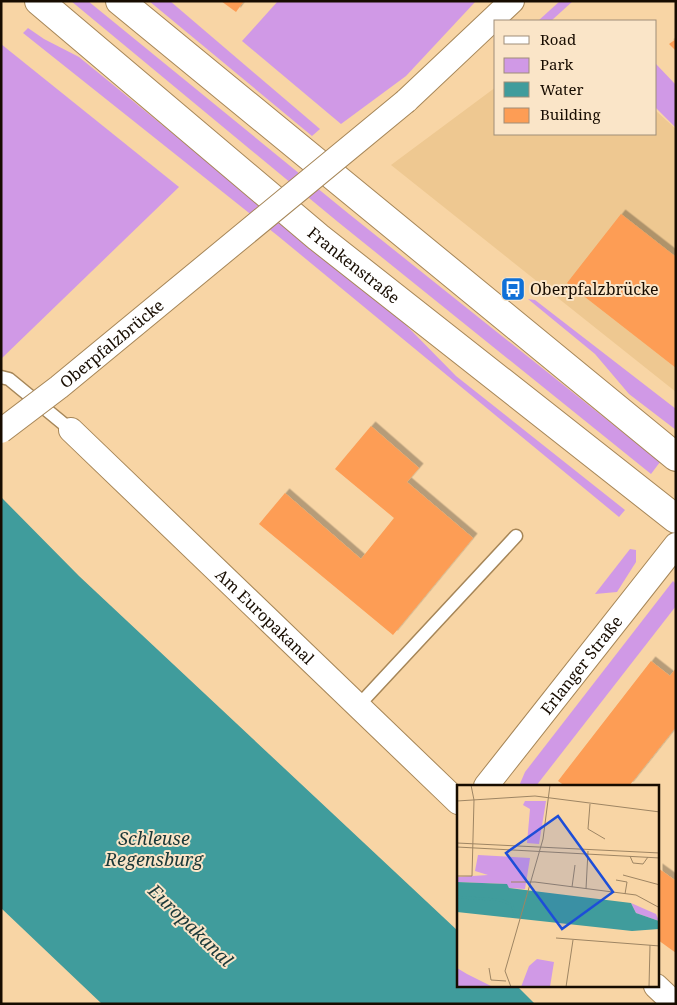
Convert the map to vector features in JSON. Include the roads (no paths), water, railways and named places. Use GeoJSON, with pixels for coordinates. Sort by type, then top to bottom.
{"type":"FeatureCollection","features":[{"type":"Feature","properties":{"kind":"main road","name":"Frankenstraße"},"geometry":{"type":"LineString","coordinates":[[39,1],[318,237],[676,519]]}},
{"type":"Feature","properties":{"kind":"main road"},"geometry":{"type":"LineString","coordinates":[[120,1],[676,457]]}},
{"type":"Feature","properties":{"kind":"street","name":"Oberpfalzbrücke"},"geometry":{"type":"LineString","coordinates":[[1,431],[59,387],[406,101],[512,1]]}},
{"type":"Feature","properties":{"kind":"street","name":"Am Europakanal"},"geometry":{"type":"LineString","coordinates":[[71,430],[457,801]]}},
{"type":"Feature","properties":{"kind":"street","name":"Erlanger Straße"},"geometry":{"type":"LineString","coordinates":[[487,785],[676,545]]}},
{"type":"Feature","properties":{"kind":"street"},"geometry":{"type":"LineString","coordinates":[[658,988],[675,1004]]}},
{"type":"Feature","properties":{"kind":"lane"},"geometry":{"type":"LineString","coordinates":[[1,378],[9,379],[71,430]]}},
{"type":"Feature","properties":{"kind":"lane"},"geometry":{"type":"LineString","coordinates":[[358,706],[516,536]]}},
{"type":"Feature","properties":{"kind":"water","name":"Schleuse Regensburg"},"geometry":{"type":"Polygon","coordinates":[[[1,497],[79,576],[457,930],[457,988],[519,988],[535,1004],[102,1004],[1,908],[1,497]]]}},
{"type":"Feature","properties":{"kind":"place","name":"Oberpfalzbrücke"},"geometry":{"type":"Point","coordinates":[513,289]}},
{"type":"Feature","properties":{"kind":"water label","name":"Europakanal"},"geometry":{"type":"Point","coordinates":[191,925]}}]}
